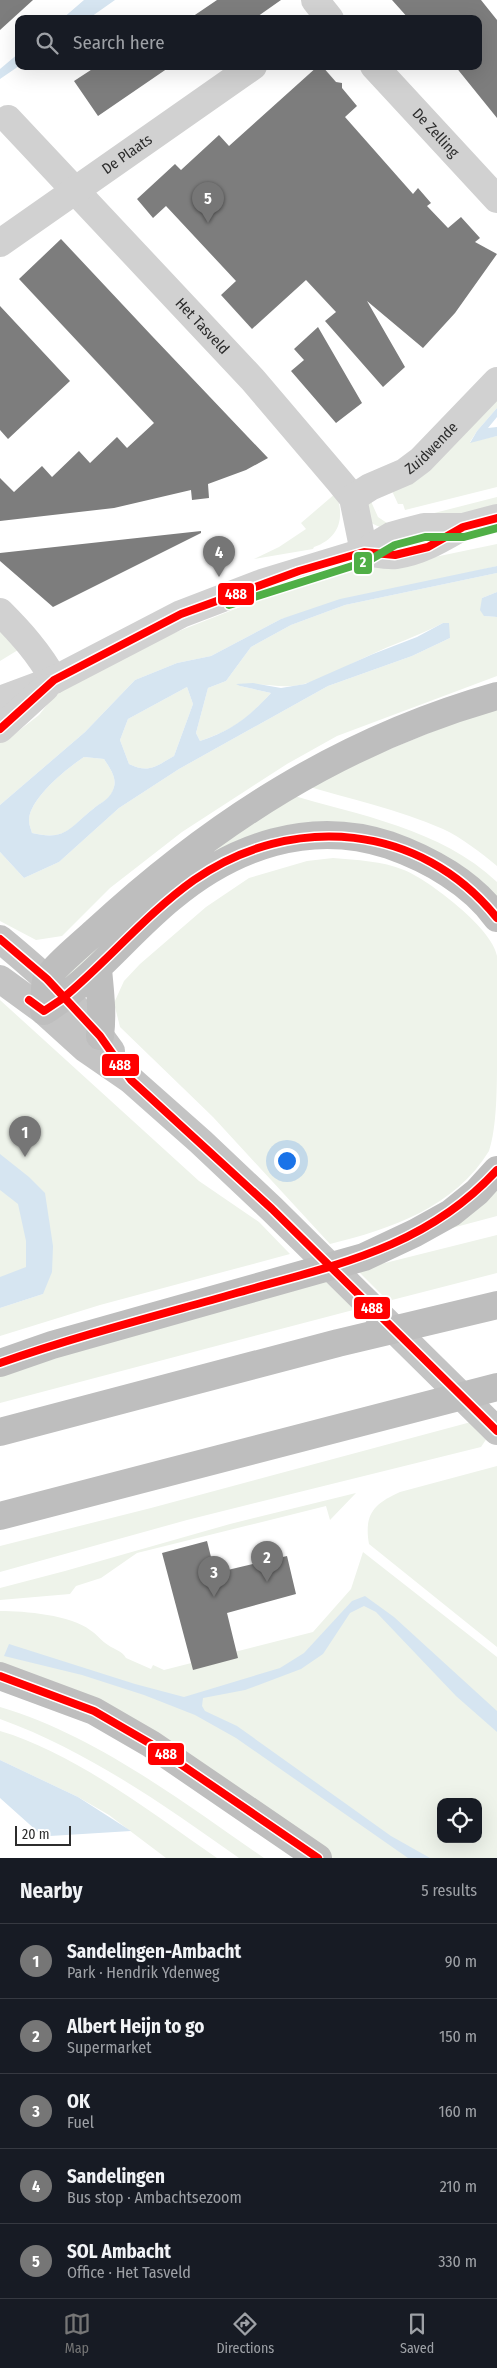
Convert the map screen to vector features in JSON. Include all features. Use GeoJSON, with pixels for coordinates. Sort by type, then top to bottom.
{"type":"FeatureCollection","features":[{"type":"Feature","properties":{"kind":"highway"},"geometry":{"type":"LineString","coordinates":[[52,996],[139,891],[228,824],[283,788],[350,752],[421,721],[497,696]]}},
{"type":"Feature","properties":{"kind":"highway"},"geometry":{"type":"LineString","coordinates":[[52,996],[98,969],[172,897],[224,861],[252,848],[280,840],[320,834],[364,837],[406,851],[443,870],[473,891],[497,918]]}},
{"type":"Feature","properties":{"kind":"highway"},"geometry":{"type":"LineString","coordinates":[[98,969],[103,1013],[100,1036]]}},
{"type":"Feature","properties":{"kind":"highway"},"geometry":{"type":"LineString","coordinates":[[0,1363],[70,1340],[364,1258],[451,1213],[478,1192],[497,1170]]}},
{"type":"Feature","properties":{"kind":"highway"},"geometry":{"type":"LineString","coordinates":[[0,1432],[338,1343],[497,1305]]}},
{"type":"Feature","properties":{"kind":"highway"},"geometry":{"type":"LineString","coordinates":[[0,1516],[497,1387]]}},
{"type":"Feature","properties":{"kind":"highway"},"geometry":{"type":"LineString","coordinates":[[0,1676],[94,1711],[143,1739],[318,1858]]}},
{"type":"Feature","properties":{"kind":"main road"},"geometry":{"type":"LineString","coordinates":[[0,939],[52,996],[100,1036],[131,1080]]}},
{"type":"Feature","properties":{"kind":"main road"},"geometry":{"type":"LineString","coordinates":[[0,979],[52,996],[86,1049],[131,1080],[201,1142],[497,1431]]}},
{"type":"Feature","properties":{"kind":"street"},"geometry":{"type":"LineString","coordinates":[[315,0],[327,15]]}},
{"type":"Feature","properties":{"kind":"street","name":"De Plaats"},"geometry":{"type":"LineString","coordinates":[[0,243],[76,192],[247,70]]}},
{"type":"Feature","properties":{"kind":"street","name":"De Zelling"},"geometry":{"type":"LineString","coordinates":[[378,70],[497,199]]}},
{"type":"Feature","properties":{"kind":"street","name":"Het Tasveld"},"geometry":{"type":"LineString","coordinates":[[8,119],[253,380],[352,498],[364,552]]}},
{"type":"Feature","properties":{"kind":"street","name":"Zuidwende"},"geometry":{"type":"LineString","coordinates":[[352,498],[370,487],[405,472],[421,460],[497,382]]}},
{"type":"Feature","properties":{"kind":"street"},"geometry":{"type":"LineString","coordinates":[[0,700],[54,680],[153,628],[226,596],[299,571],[364,552],[391,536],[404,532],[424,527],[463,526],[497,518]]}},
{"type":"Feature","properties":{"kind":"street"},"geometry":{"type":"LineString","coordinates":[[0,612],[35,649],[54,680]]}},
{"type":"Feature","properties":{"kind":"street"},"geometry":{"type":"LineString","coordinates":[[0,729],[54,680]]}},
{"type":"Feature","properties":{"kind":"shaded area"},"geometry":{"type":"Polygon","coordinates":[[[84,0],[115,0],[94,15],[67,15],[84,0]]]}},
{"type":"Feature","properties":{"kind":"shaded area"},"geometry":{"type":"Polygon","coordinates":[[[15,56],[15,69],[0,79],[0,69],[15,56]]]}},
{"type":"Feature","properties":{"kind":"shaded area"},"geometry":{"type":"Polygon","coordinates":[[[497,393],[497,408],[470,442],[497,436],[497,487],[405,510],[403,504],[398,504],[392,491],[497,393]]]}},
{"type":"Feature","properties":{"kind":"shaded area"},"geometry":{"type":"Polygon","coordinates":[[[497,408],[497,417],[488,428],[497,427],[497,436],[470,443],[477,431],[497,408]]]}},
{"type":"Feature","properties":{"kind":"shaded area"},"geometry":{"type":"Polygon","coordinates":[[[336,493],[339,502],[340,518],[335,532],[330,538],[313,549],[254,559],[279,547],[306,529],[301,523],[336,493]]]}},
{"type":"Feature","properties":{"kind":"shaded area"},"geometry":{"type":"Polygon","coordinates":[[[369,497],[378,517],[387,523],[382,528],[371,523],[365,502],[369,497]]]}},
{"type":"Feature","properties":{"kind":"shaded area"},"geometry":{"type":"Polygon","coordinates":[[[497,497],[497,506],[408,526],[407,520],[497,497]]]}},
{"type":"Feature","properties":{"kind":"shaded area"},"geometry":{"type":"Polygon","coordinates":[[[497,544],[497,566],[281,619],[211,656],[177,663],[135,680],[85,732],[0,805],[0,742],[12,736],[39,715],[55,695],[151,642],[273,594],[334,575],[405,557],[406,563],[497,544]]]}},
{"type":"Feature","properties":{"kind":"shaded area"},"geometry":{"type":"Polygon","coordinates":[[[497,566],[497,573],[345,605],[291,625],[251,647],[226,681],[208,688],[196,733],[200,741],[221,733],[239,722],[271,693],[236,684],[253,683],[281,688],[305,684],[417,637],[443,623],[449,623],[450,638],[412,656],[328,686],[179,769],[119,808],[59,862],[24,878],[0,852],[0,805],[85,732],[135,680],[177,663],[211,656],[281,619],[340,599],[497,566]],[[187,687],[128,719],[120,740],[129,764],[136,767],[152,768],[174,756],[193,704],[187,687]],[[84,757],[41,794],[30,813],[29,821],[32,833],[43,835],[60,834],[72,827],[111,795],[115,783],[112,772],[104,759],[84,757]]]}},
{"type":"Feature","properties":{"kind":"shaded area"},"geometry":{"type":"Polygon","coordinates":[[[497,573],[497,592],[482,598],[484,616],[497,617],[497,676],[337,736],[287,764],[182,832],[110,888],[62,936],[36,940],[0,921],[0,852],[24,878],[59,862],[119,808],[179,769],[328,686],[412,656],[450,638],[443,623],[329,675],[304,684],[296,686],[256,684],[240,686],[271,693],[240,722],[200,741],[196,733],[208,688],[226,681],[251,647],[291,625],[345,605],[497,573]]]}},
{"type":"Feature","properties":{"kind":"shaded area"},"geometry":{"type":"Polygon","coordinates":[[[497,592],[497,617],[484,616],[480,610],[482,598],[497,592]]]}},
{"type":"Feature","properties":{"kind":"shaded area"},"geometry":{"type":"Polygon","coordinates":[[[0,631],[18,650],[0,661],[0,631]]]}},
{"type":"Feature","properties":{"kind":"shaded area"},"geometry":{"type":"Polygon","coordinates":[[[187,687],[193,704],[174,756],[152,768],[136,767],[129,764],[120,740],[128,719],[187,687]]]}},
{"type":"Feature","properties":{"kind":"shaded area"},"geometry":{"type":"Polygon","coordinates":[[[497,705],[497,866],[471,846],[443,829],[391,810],[303,785],[497,705]]]}},
{"type":"Feature","properties":{"kind":"shaded area"},"geometry":{"type":"Polygon","coordinates":[[[84,757],[104,759],[112,772],[115,783],[111,795],[67,831],[53,835],[32,833],[29,821],[30,813],[41,794],[84,757]]]}},
{"type":"Feature","properties":{"kind":"shaded area"},"geometry":{"type":"Polygon","coordinates":[[[287,794],[398,826],[425,836],[451,849],[475,864],[497,882],[497,908],[456,870],[289,832],[68,981],[65,977],[69,965],[287,794]]]}},
{"type":"Feature","properties":{"kind":"shaded area"},"geometry":{"type":"Polygon","coordinates":[[[333,858],[378,863],[396,867],[415,875],[443,894],[484,933],[493,945],[497,956],[497,1069],[496,1106],[492,1141],[489,1151],[475,1170],[458,1187],[420,1213],[376,1231],[330,1244],[213,1117],[120,1027],[114,1003],[124,981],[140,964],[206,907],[249,878],[307,861],[333,858]]]}},
{"type":"Feature","properties":{"kind":"shaded area"},"geometry":{"type":"Polygon","coordinates":[[[0,1000],[199,1181],[259,1222],[290,1254],[100,1305],[0,1336],[0,1308],[43,1294],[27,1285],[0,1295],[0,1000]]]}},
{"type":"Feature","properties":{"kind":"shaded area"},"geometry":{"type":"Polygon","coordinates":[[[0,1154],[29,1177],[45,1193],[53,1246],[52,1272],[43,1294],[0,1308],[0,1277],[26,1267],[26,1241],[18,1204],[0,1190],[0,1154]]]}},
{"type":"Feature","properties":{"kind":"shaded area"},"geometry":{"type":"Polygon","coordinates":[[[497,1185],[497,1216],[452,1228],[497,1185]]]}},
{"type":"Feature","properties":{"kind":"shaded area"},"geometry":{"type":"Polygon","coordinates":[[[497,1235],[497,1273],[388,1301],[357,1270],[497,1235]]]}},
{"type":"Feature","properties":{"kind":"shaded area"},"geometry":{"type":"Polygon","coordinates":[[[326,1278],[357,1309],[0,1403],[0,1374],[326,1278]]]}},
{"type":"Feature","properties":{"kind":"shaded area"},"geometry":{"type":"Polygon","coordinates":[[[471,1422],[487,1438],[481,1447],[187,1520],[0,1572],[0,1546],[151,1508],[471,1422]]]}},
{"type":"Feature","properties":{"kind":"shaded area"},"geometry":{"type":"Polygon","coordinates":[[[497,1466],[497,1647],[369,1544],[368,1525],[372,1512],[391,1496],[497,1466]]]}},
{"type":"Feature","properties":{"kind":"shaded area"},"geometry":{"type":"Polygon","coordinates":[[[356,1493],[330,1520],[326,1506],[137,1553],[101,1578],[76,1586],[70,1594],[0,1600],[0,1588],[230,1524],[356,1493]]]}},
{"type":"Feature","properties":{"kind":"shaded area"},"geometry":{"type":"Polygon","coordinates":[[[363,1552],[497,1657],[497,1858],[323,1858],[0,1671],[0,1611],[60,1617],[82,1625],[122,1653],[126,1658],[151,1669],[153,1665],[164,1670],[313,1632],[351,1589],[363,1552]]]}},
{"type":"Feature","properties":{"kind":"shaded area"},"geometry":{"type":"Polygon","coordinates":[[[365,1596],[394,1617],[497,1711],[497,1732],[456,1696],[376,1612],[364,1606],[350,1613],[323,1654],[301,1669],[245,1690],[203,1698],[202,1706],[205,1711],[237,1726],[391,1836],[430,1858],[408,1858],[236,1738],[195,1715],[144,1695],[82,1675],[4,1656],[9,1644],[135,1684],[184,1697],[280,1668],[304,1653],[352,1601],[365,1596]]]}},
{"type":"Feature","properties":{"kind":"shaded area"},"geometry":{"type":"Polygon","coordinates":[[[0,1707],[35,1719],[104,1752],[170,1793],[264,1858],[239,1858],[154,1799],[95,1763],[32,1732],[0,1719],[0,1707]]]}},
{"type":"Feature","properties":{"kind":"shaded area"},"geometry":{"type":"Polygon","coordinates":[[[0,1731],[28,1741],[85,1769],[140,1804],[217,1858],[166,1858],[109,1815],[78,1797],[0,1760],[0,1731]]]}},
{"type":"Feature","properties":{"kind":"shaded area"},"geometry":{"type":"Polygon","coordinates":[[[0,1760],[78,1797],[131,1831],[50,1836],[38,1832],[0,1798],[0,1760]]]}},
{"type":"Feature","properties":{"kind":"building"},"geometry":{"type":"Polygon","coordinates":[[[0,0],[33,0],[15,15],[0,30],[0,0]]]}},
{"type":"Feature","properties":{"kind":"building"},"geometry":{"type":"Polygon","coordinates":[[[217,0],[281,0],[260,15],[195,15],[217,0]]]}},
{"type":"Feature","properties":{"kind":"building"},"geometry":{"type":"Polygon","coordinates":[[[392,0],[481,0],[497,20],[497,118],[458,70],[482,70],[482,15],[405,15],[392,0]]]}},
{"type":"Feature","properties":{"kind":"building"},"geometry":{"type":"Polygon","coordinates":[[[91,70],[165,70],[98,116],[74,81],[91,70]]]}},
{"type":"Feature","properties":{"kind":"building"},"geometry":{"type":"Polygon","coordinates":[[[314,70],[326,70],[336,82],[342,83],[342,88],[357,106],[345,117],[413,194],[418,188],[431,203],[427,206],[448,228],[461,217],[480,238],[475,242],[497,254],[455,313],[423,348],[367,301],[405,367],[383,387],[325,321],[336,312],[306,280],[252,329],[221,295],[236,281],[166,206],[153,218],[137,199],[175,164],[181,170],[219,135],[229,146],[314,70]]]}},
{"type":"Feature","properties":{"kind":"building"},"geometry":{"type":"Polygon","coordinates":[[[61,239],[268,458],[246,470],[208,484],[209,498],[192,500],[191,490],[114,508],[0,521],[0,478],[14,492],[42,466],[52,477],[79,451],[90,463],[117,437],[127,448],[154,423],[19,279],[61,239]]]}},
{"type":"Feature","properties":{"kind":"building"},"geometry":{"type":"Polygon","coordinates":[[[0,306],[70,381],[8,439],[0,430],[0,306]]]}},
{"type":"Feature","properties":{"kind":"building"},"geometry":{"type":"Polygon","coordinates":[[[318,327],[362,403],[336,423],[291,371],[304,360],[294,349],[318,327]]]}},
{"type":"Feature","properties":{"kind":"building"},"geometry":{"type":"Polygon","coordinates":[[[201,531],[201,533],[53,607],[0,561],[0,553],[201,531]]]}},
{"type":"Feature","properties":{"kind":"building"},"geometry":{"type":"Polygon","coordinates":[[[207,1541],[215,1573],[287,1556],[296,1594],[227,1613],[238,1658],[193,1670],[162,1553],[207,1541]]]}},
{"type":"Feature","properties":{"kind":"transit line","name":"488"},"geometry":{"type":"LineString","coordinates":[[0,729],[54,680],[181,614],[299,571],[364,552],[395,555],[428,547],[463,527],[497,518]]}},
{"type":"Feature","properties":{"kind":"transit line","name":"2"},"geometry":{"type":"LineString","coordinates":[[229,605],[368,561],[395,545],[425,537],[464,537],[497,528]]}},
{"type":"Feature","properties":{"kind":"transit line","name":"488"},"geometry":{"type":"LineString","coordinates":[[29,1000],[44,1011],[79,984],[176,893],[232,858],[272,844],[313,837],[354,838],[394,846],[431,862],[466,886],[497,918]]}},
{"type":"Feature","properties":{"kind":"transit line","name":"488"},"geometry":{"type":"LineString","coordinates":[[0,939],[47,979],[100,1036],[131,1080],[272,1209],[497,1431]]}},
{"type":"Feature","properties":{"kind":"transit line","name":"488"},"geometry":{"type":"LineString","coordinates":[[0,1363],[145,1318],[305,1274],[375,1251],[408,1237],[439,1219],[469,1197],[497,1170]]}},
{"type":"Feature","properties":{"kind":"transit line","name":"488"},"geometry":{"type":"LineString","coordinates":[[0,1676],[94,1711],[151,1744],[318,1858]]}},
{"type":"Feature","properties":{"kind":"place","name":"SOL Ambacht"},"geometry":{"type":"Point","coordinates":[208,223]}},
{"type":"Feature","properties":{"kind":"place","name":"Sandelingen"},"geometry":{"type":"Point","coordinates":[219,577]}},
{"type":"Feature","properties":{"kind":"place","name":"Sandelingen-Ambacht"},"geometry":{"type":"Point","coordinates":[25,1157]}},
{"type":"Feature","properties":{"kind":"place","name":"Albert Heijn to go"},"geometry":{"type":"Point","coordinates":[267,1582]}},
{"type":"Feature","properties":{"kind":"place","name":"OK"},"geometry":{"type":"Point","coordinates":[214,1597]}}]}
